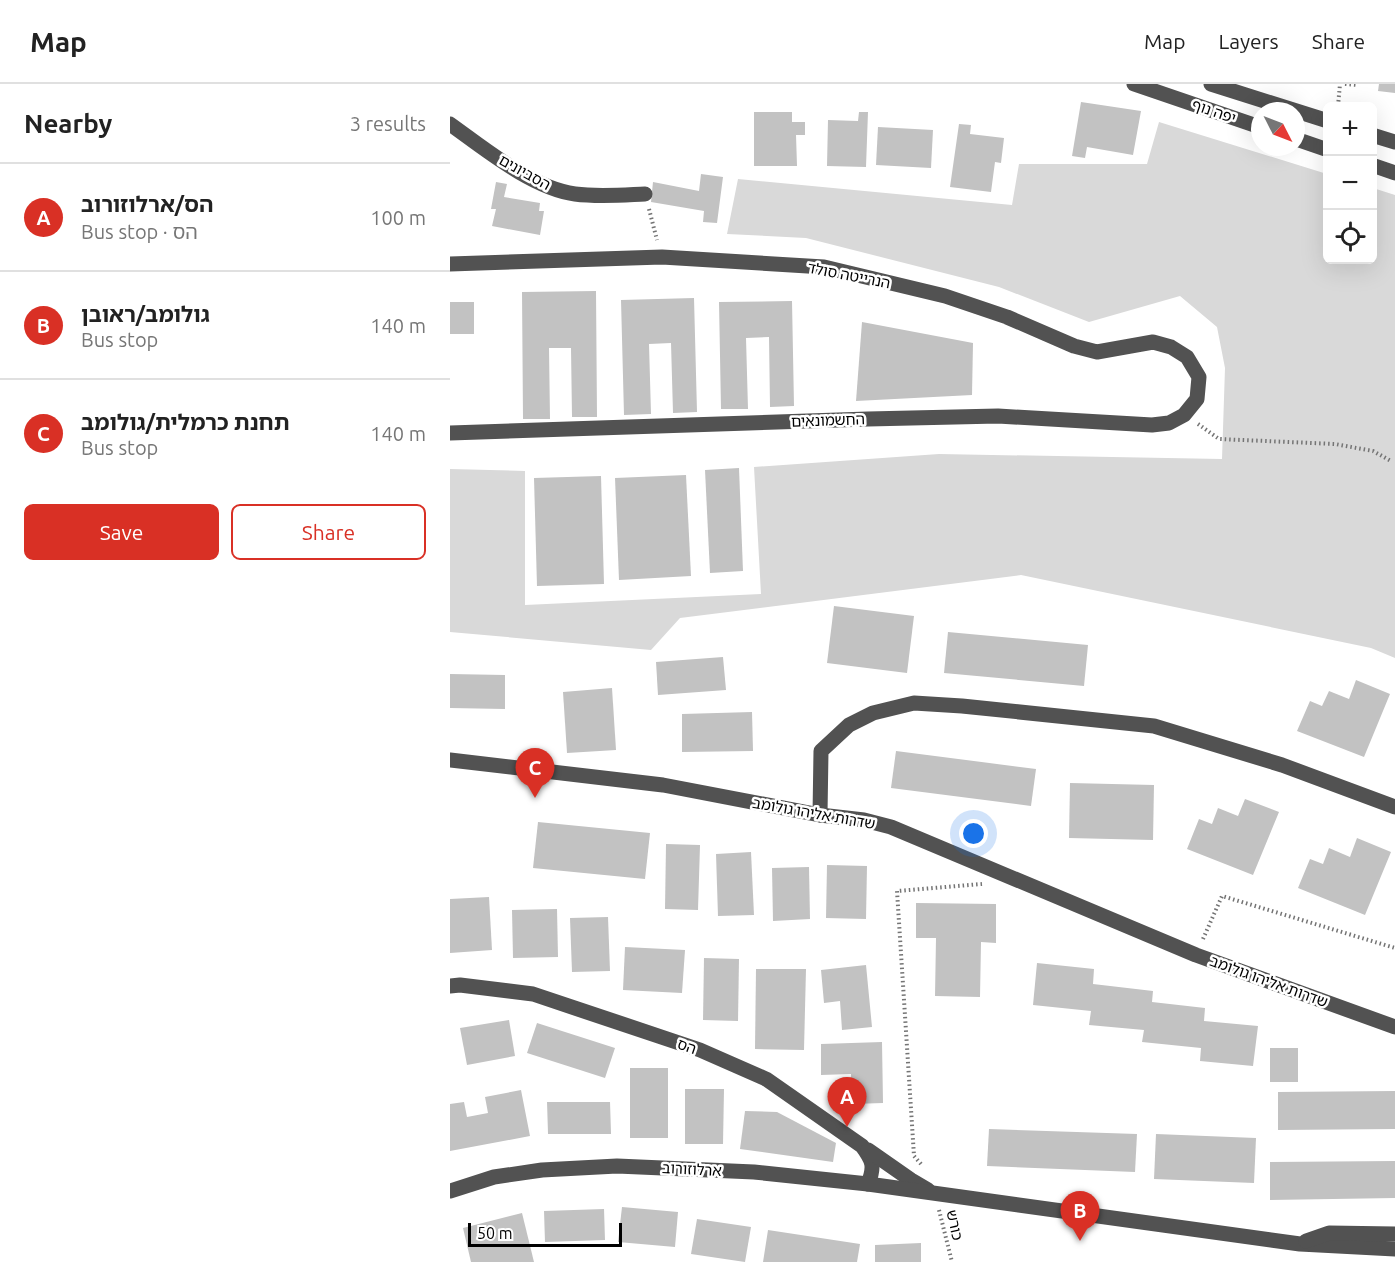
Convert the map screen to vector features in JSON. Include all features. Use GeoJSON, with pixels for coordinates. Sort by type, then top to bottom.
{"type":"FeatureCollection","features":[{"type":"Feature","properties":{"kind":"street","name":"יפה נוף"},"geometry":{"type":"LineString","coordinates":[[1134,84],[1251,124]]}},
{"type":"Feature","properties":{"kind":"street"},"geometry":{"type":"LineString","coordinates":[[1211,84],[1323,119]]}},
{"type":"Feature","properties":{"kind":"street","name":"הסביונים"},"geometry":{"type":"LineString","coordinates":[[450,124],[542,185],[577,195],[645,194]]}},
{"type":"Feature","properties":{"kind":"street"},"geometry":{"type":"LineString","coordinates":[[1377,137],[1395,142]]}},
{"type":"Feature","properties":{"kind":"street"},"geometry":{"type":"LineString","coordinates":[[1305,142],[1323,148]]}},
{"type":"Feature","properties":{"kind":"street"},"geometry":{"type":"LineString","coordinates":[[1377,167],[1395,172]]}},
{"type":"Feature","properties":{"kind":"street","name":"הנרייטה סולד"},"geometry":{"type":"LineString","coordinates":[[450,264],[662,257],[824,267],[945,296],[1007,317],[1074,346],[1097,352],[1153,342],[1171,346],[1187,357],[1199,376],[1197,399],[1184,415]]}},
{"type":"Feature","properties":{"kind":"street","name":"החשמונאים"},"geometry":{"type":"LineString","coordinates":[[450,433],[998,416],[1152,425],[1169,423],[1184,415]]}},
{"type":"Feature","properties":{"kind":"street"},"geometry":{"type":"LineString","coordinates":[[820,815],[820,751],[849,725],[873,712],[914,703],[1154,726],[1282,765],[1395,807]]}},
{"type":"Feature","properties":{"kind":"street","name":"שדרות אליהו גולומב"},"geometry":{"type":"LineString","coordinates":[[450,760],[663,785],[820,815],[864,819],[891,827],[1196,955],[1395,1027]]}},
{"type":"Feature","properties":{"kind":"street","name":"הס"},"geometry":{"type":"LineString","coordinates":[[450,986],[460,985],[533,994],[700,1050],[766,1079],[911,1180],[936,1194]]}},
{"type":"Feature","properties":{"kind":"street"},"geometry":{"type":"LineString","coordinates":[[862,1146],[873,1162],[868,1184]]}},
{"type":"Feature","properties":{"kind":"street","name":"ארלוזורוב"},"geometry":{"type":"LineString","coordinates":[[450,1191],[494,1177],[542,1170],[617,1166],[754,1172],[936,1194]]}},
{"type":"Feature","properties":{"kind":"street"},"geometry":{"type":"LineString","coordinates":[[936,1194],[1300,1244],[1395,1249]]}},
{"type":"Feature","properties":{"kind":"street"},"geometry":{"type":"LineString","coordinates":[[1300,1244],[1329,1233],[1395,1234]]}},
{"type":"Feature","properties":{"kind":"path"},"geometry":{"type":"LineString","coordinates":[[1338,102],[1340,84]]}},
{"type":"Feature","properties":{"kind":"path"},"geometry":{"type":"LineString","coordinates":[[1345,84],[1357,86],[1357,84]]}},
{"type":"Feature","properties":{"kind":"path"},"geometry":{"type":"LineString","coordinates":[[645,194],[662,257]]}},
{"type":"Feature","properties":{"kind":"path"},"geometry":{"type":"LineString","coordinates":[[1184,415],[1219,439],[1335,444],[1373,451],[1391,461]]}},
{"type":"Feature","properties":{"kind":"path","name":"כורש"},"geometry":{"type":"LineString","coordinates":[[952,1262],[936,1194],[935,1178],[914,1156],[897,891],[986,884]]}},
{"type":"Feature","properties":{"kind":"path"},"geometry":{"type":"LineString","coordinates":[[1196,955],[1222,896],[1395,948]]}},
{"type":"Feature","properties":{"kind":"shaded area"},"geometry":{"type":"Polygon","coordinates":[[[1159,122],[1251,150],[1251,156],[1269,156],[1323,173],[1323,264],[1377,264],[1377,189],[1395,195],[1395,658],[1371,648],[1021,575],[680,618],[651,650],[450,632],[450,469],[525,471],[525,605],[761,594],[754,467],[939,454],[1222,459],[1225,368],[1217,327],[1180,296],[1089,322],[999,287],[806,238],[727,234],[738,179],[1012,205],[1019,164],[1147,164],[1159,122]]]}},
{"type":"Feature","properties":{"kind":"building"},"geometry":{"type":"Polygon","coordinates":[[[1379,84],[1395,84],[1395,93],[1378,91],[1379,84]]]}},
{"type":"Feature","properties":{"kind":"building"},"geometry":{"type":"Polygon","coordinates":[[[1081,102],[1141,111],[1133,155],[1087,147],[1085,158],[1072,156],[1081,102]]]}},
{"type":"Feature","properties":{"kind":"building"},"geometry":{"type":"Polygon","coordinates":[[[754,112],[792,112],[792,122],[805,122],[805,135],[796,135],[797,166],[754,166],[754,112]]]}},
{"type":"Feature","properties":{"kind":"building"},"geometry":{"type":"Polygon","coordinates":[[[859,112],[868,112],[866,167],[827,166],[828,120],[858,121],[859,112]]]}},
{"type":"Feature","properties":{"kind":"building"},"geometry":{"type":"Polygon","coordinates":[[[959,124],[971,125],[970,134],[1004,138],[1001,163],[995,162],[991,192],[950,187],[959,124]]]}},
{"type":"Feature","properties":{"kind":"building"},"geometry":{"type":"Polygon","coordinates":[[[878,127],[933,130],[931,168],[876,165],[878,127]]]}},
{"type":"Feature","properties":{"kind":"building"},"geometry":{"type":"Polygon","coordinates":[[[701,174],[723,177],[717,223],[703,222],[704,211],[651,202],[653,182],[699,191],[701,174]]]}},
{"type":"Feature","properties":{"kind":"building"},"geometry":{"type":"Polygon","coordinates":[[[496,182],[507,184],[504,197],[540,203],[539,211],[544,211],[540,235],[492,226],[496,209],[491,209],[496,182]]]}},
{"type":"Feature","properties":{"kind":"building"},"geometry":{"type":"Polygon","coordinates":[[[596,291],[597,417],[572,417],[571,348],[549,348],[550,419],[523,419],[522,292],[596,291]]]}},
{"type":"Feature","properties":{"kind":"building"},"geometry":{"type":"Polygon","coordinates":[[[694,298],[697,412],[673,413],[671,343],[649,344],[651,414],[624,415],[621,300],[694,298]]]}},
{"type":"Feature","properties":{"kind":"building"},"geometry":{"type":"Polygon","coordinates":[[[792,301],[794,406],[770,407],[769,337],[746,338],[748,409],[721,409],[719,302],[792,301]]]}},
{"type":"Feature","properties":{"kind":"building"},"geometry":{"type":"Polygon","coordinates":[[[450,302],[474,302],[474,334],[450,334],[450,302]]]}},
{"type":"Feature","properties":{"kind":"building"},"geometry":{"type":"Polygon","coordinates":[[[862,322],[973,343],[972,395],[856,401],[862,322]]]}},
{"type":"Feature","properties":{"kind":"building"},"geometry":{"type":"Polygon","coordinates":[[[739,468],[743,571],[710,573],[705,470],[739,468]]]}},
{"type":"Feature","properties":{"kind":"building"},"geometry":{"type":"Polygon","coordinates":[[[686,475],[691,576],[619,580],[615,478],[686,475]]]}},
{"type":"Feature","properties":{"kind":"building"},"geometry":{"type":"Polygon","coordinates":[[[601,476],[604,584],[537,586],[534,478],[601,476]]]}},
{"type":"Feature","properties":{"kind":"building"},"geometry":{"type":"Polygon","coordinates":[[[834,606],[914,616],[907,673],[827,663],[834,606]]]}},
{"type":"Feature","properties":{"kind":"building"},"geometry":{"type":"Polygon","coordinates":[[[948,632],[1088,645],[1084,686],[944,673],[948,632]]]}},
{"type":"Feature","properties":{"kind":"building"},"geometry":{"type":"Polygon","coordinates":[[[723,657],[726,690],[658,695],[656,662],[723,657]]]}},
{"type":"Feature","properties":{"kind":"building"},"geometry":{"type":"Polygon","coordinates":[[[450,674],[505,675],[505,709],[450,708],[450,674]]]}},
{"type":"Feature","properties":{"kind":"building"},"geometry":{"type":"Polygon","coordinates":[[[1356,680],[1390,694],[1364,757],[1297,731],[1310,701],[1322,706],[1329,691],[1349,699],[1356,680]]]}},
{"type":"Feature","properties":{"kind":"building"},"geometry":{"type":"Polygon","coordinates":[[[612,688],[616,750],[567,753],[563,692],[612,688]]]}},
{"type":"Feature","properties":{"kind":"building"},"geometry":{"type":"Polygon","coordinates":[[[752,712],[753,751],[682,752],[682,714],[752,712]]]}},
{"type":"Feature","properties":{"kind":"building"},"geometry":{"type":"Polygon","coordinates":[[[896,751],[1036,769],[1031,806],[891,788],[896,751]]]}},
{"type":"Feature","properties":{"kind":"building"},"geometry":{"type":"Polygon","coordinates":[[[1070,783],[1154,785],[1153,840],[1069,838],[1070,783]]]}},
{"type":"Feature","properties":{"kind":"building"},"geometry":{"type":"Polygon","coordinates":[[[1245,799],[1279,812],[1253,875],[1187,849],[1199,819],[1212,824],[1218,808],[1238,816],[1245,799]]]}},
{"type":"Feature","properties":{"kind":"building"},"geometry":{"type":"Polygon","coordinates":[[[538,822],[650,833],[645,879],[533,868],[538,822]]]}},
{"type":"Feature","properties":{"kind":"building"},"geometry":{"type":"Polygon","coordinates":[[[1357,838],[1391,852],[1365,915],[1298,888],[1310,859],[1323,864],[1329,848],[1350,857],[1357,838]]]}},
{"type":"Feature","properties":{"kind":"building"},"geometry":{"type":"Polygon","coordinates":[[[666,844],[700,845],[698,910],[665,909],[666,844]]]}},
{"type":"Feature","properties":{"kind":"building"},"geometry":{"type":"Polygon","coordinates":[[[751,852],[754,915],[718,916],[716,854],[751,852]]]}},
{"type":"Feature","properties":{"kind":"building"},"geometry":{"type":"Polygon","coordinates":[[[827,865],[867,866],[866,919],[826,918],[827,865]]]}},
{"type":"Feature","properties":{"kind":"building"},"geometry":{"type":"Polygon","coordinates":[[[809,867],[810,919],[773,921],[772,868],[809,867]]]}},
{"type":"Feature","properties":{"kind":"building"},"geometry":{"type":"Polygon","coordinates":[[[489,897],[492,950],[450,953],[450,899],[489,897]]]}},
{"type":"Feature","properties":{"kind":"building"},"geometry":{"type":"Polygon","coordinates":[[[916,903],[996,904],[996,943],[981,942],[980,997],[935,996],[936,938],[916,938],[916,903]]]}},
{"type":"Feature","properties":{"kind":"building"},"geometry":{"type":"Polygon","coordinates":[[[557,909],[558,957],[513,958],[512,910],[557,909]]]}},
{"type":"Feature","properties":{"kind":"building"},"geometry":{"type":"Polygon","coordinates":[[[608,917],[610,971],[572,972],[570,918],[608,917]]]}},
{"type":"Feature","properties":{"kind":"building"},"geometry":{"type":"Polygon","coordinates":[[[625,947],[685,950],[682,993],[623,990],[625,947]]]}},
{"type":"Feature","properties":{"kind":"building"},"geometry":{"type":"Polygon","coordinates":[[[704,958],[739,959],[738,1021],[703,1020],[704,958]]]}},
{"type":"Feature","properties":{"kind":"building"},"geometry":{"type":"Polygon","coordinates":[[[1037,963],[1094,969],[1093,984],[1153,991],[1152,1002],[1205,1008],[1204,1021],[1258,1026],[1253,1066],[1200,1061],[1201,1048],[1142,1042],[1144,1030],[1089,1025],[1091,1011],[1033,1005],[1037,963]]]}},
{"type":"Feature","properties":{"kind":"building"},"geometry":{"type":"Polygon","coordinates":[[[866,965],[872,1027],[842,1030],[840,1001],[824,1003],[821,970],[866,965]]]}},
{"type":"Feature","properties":{"kind":"building"},"geometry":{"type":"Polygon","coordinates":[[[756,969],[806,969],[804,1050],[755,1049],[756,969]]]}},
{"type":"Feature","properties":{"kind":"building"},"geometry":{"type":"Polygon","coordinates":[[[509,1020],[515,1056],[467,1065],[460,1028],[509,1020]]]}},
{"type":"Feature","properties":{"kind":"building"},"geometry":{"type":"Polygon","coordinates":[[[537,1023],[615,1048],[605,1078],[527,1053],[537,1023]]]}},
{"type":"Feature","properties":{"kind":"building"},"geometry":{"type":"Polygon","coordinates":[[[882,1042],[883,1103],[852,1104],[851,1074],[821,1075],[821,1044],[882,1042]]]}},
{"type":"Feature","properties":{"kind":"building"},"geometry":{"type":"Polygon","coordinates":[[[1270,1048],[1298,1048],[1298,1082],[1270,1082],[1270,1048]]]}},
{"type":"Feature","properties":{"kind":"building"},"geometry":{"type":"Polygon","coordinates":[[[630,1068],[668,1068],[668,1138],[630,1138],[630,1068]]]}},
{"type":"Feature","properties":{"kind":"building"},"geometry":{"type":"Polygon","coordinates":[[[685,1089],[724,1089],[723,1144],[685,1144],[685,1089]]]}},
{"type":"Feature","properties":{"kind":"building"},"geometry":{"type":"Polygon","coordinates":[[[521,1090],[530,1136],[450,1151],[450,1104],[464,1102],[467,1117],[488,1113],[485,1097],[521,1090]]]}},
{"type":"Feature","properties":{"kind":"building"},"geometry":{"type":"Polygon","coordinates":[[[1395,1091],[1395,1129],[1278,1130],[1278,1092],[1395,1091]]]}},
{"type":"Feature","properties":{"kind":"building"},"geometry":{"type":"Polygon","coordinates":[[[547,1102],[610,1102],[611,1134],[548,1134],[547,1102]]]}},
{"type":"Feature","properties":{"kind":"building"},"geometry":{"type":"Polygon","coordinates":[[[745,1111],[777,1112],[836,1143],[833,1162],[740,1149],[745,1111]]]}},
{"type":"Feature","properties":{"kind":"building"},"geometry":{"type":"Polygon","coordinates":[[[989,1129],[1137,1134],[1135,1172],[987,1166],[989,1129]]]}},
{"type":"Feature","properties":{"kind":"building"},"geometry":{"type":"Polygon","coordinates":[[[1156,1134],[1256,1138],[1254,1183],[1154,1179],[1156,1134]]]}},
{"type":"Feature","properties":{"kind":"building"},"geometry":{"type":"Polygon","coordinates":[[[1395,1161],[1395,1198],[1270,1200],[1270,1162],[1395,1161]]]}},
{"type":"Feature","properties":{"kind":"building"},"geometry":{"type":"Polygon","coordinates":[[[622,1207],[678,1212],[675,1247],[618,1242],[622,1207]]]}},
{"type":"Feature","properties":{"kind":"building"},"geometry":{"type":"Polygon","coordinates":[[[604,1209],[605,1240],[545,1242],[544,1211],[604,1209]]]}},
{"type":"Feature","properties":{"kind":"building"},"geometry":{"type":"Polygon","coordinates":[[[522,1213],[534,1262],[471,1262],[463,1228],[522,1213]]]}},
{"type":"Feature","properties":{"kind":"building"},"geometry":{"type":"Polygon","coordinates":[[[697,1219],[751,1227],[745,1262],[691,1254],[697,1219]]]}},
{"type":"Feature","properties":{"kind":"building"},"geometry":{"type":"Polygon","coordinates":[[[768,1230],[860,1244],[857,1262],[763,1262],[768,1230]]]}},
{"type":"Feature","properties":{"kind":"building"},"geometry":{"type":"Polygon","coordinates":[[[921,1243],[921,1262],[875,1262],[875,1245],[921,1243]]]}},
{"type":"Feature","properties":{"kind":"place","name":"תחנת כרמלית/גולומב"},"geometry":{"type":"Point","coordinates":[535,798]}},
{"type":"Feature","properties":{"kind":"place","name":"הס/ארלוזורוב"},"geometry":{"type":"Point","coordinates":[847,1127]}},
{"type":"Feature","properties":{"kind":"place","name":"גולומב/ראובן"},"geometry":{"type":"Point","coordinates":[1080,1241]}}]}
